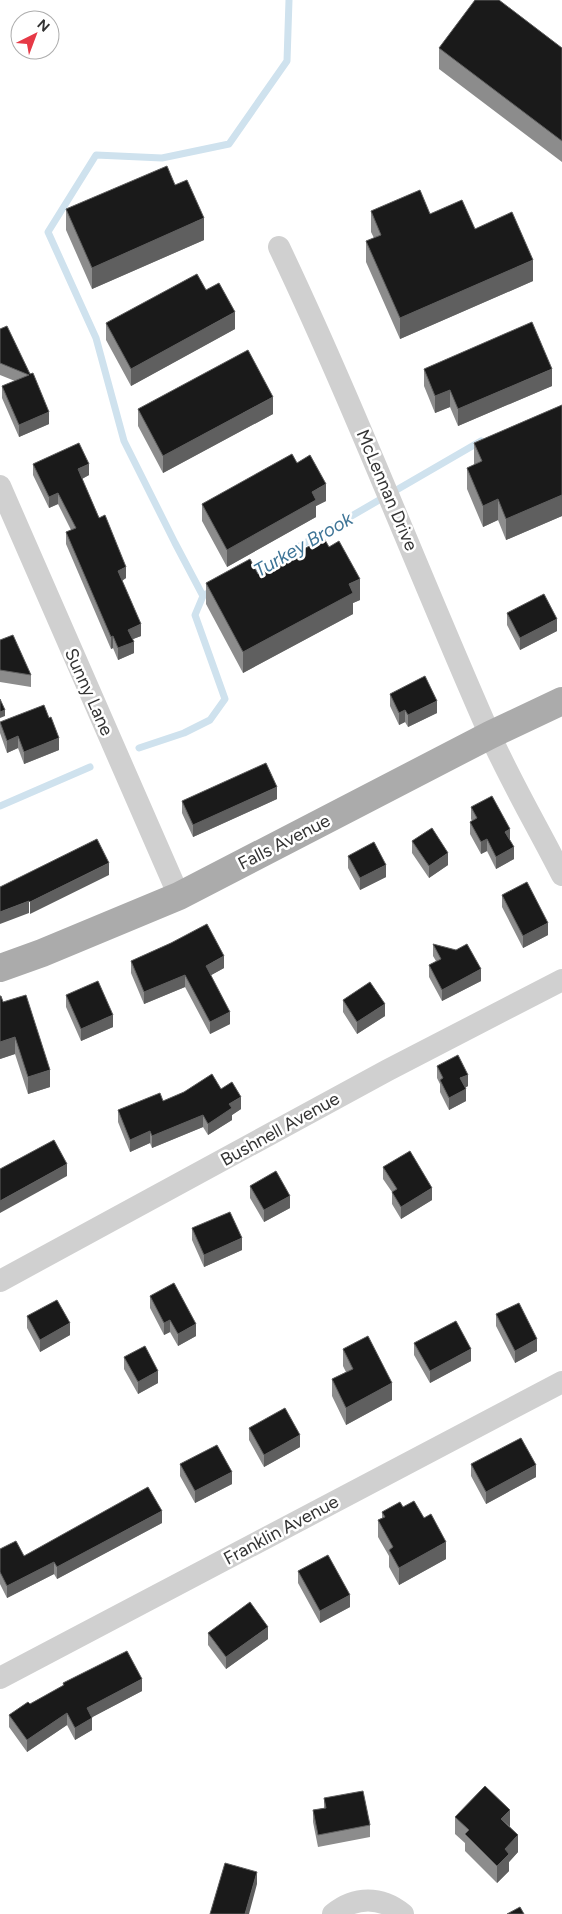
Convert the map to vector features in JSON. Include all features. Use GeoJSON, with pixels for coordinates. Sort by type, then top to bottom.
{"type":"FeatureCollection","features":[{"type":"Feature","properties":{"kind":"main road","name":"Falls Avenue"},"geometry":{"type":"LineString","coordinates":[[0,968],[42,954],[179,896],[490,735],[562,701]]}},
{"type":"Feature","properties":{"kind":"street","name":"McLennan Drive"},"geometry":{"type":"LineString","coordinates":[[279,248],[307,306],[382,478],[490,735],[562,875]]}},
{"type":"Feature","properties":{"kind":"street","name":"Sunny Lane"},"geometry":{"type":"LineString","coordinates":[[0,486],[179,896]]}},
{"type":"Feature","properties":{"kind":"street","name":"Bushnell Avenue"},"geometry":{"type":"LineString","coordinates":[[0,1281],[388,1070],[562,980]]}},
{"type":"Feature","properties":{"kind":"street","name":"Franklin Avenue"},"geometry":{"type":"LineString","coordinates":[[0,1678],[562,1382]]}},
{"type":"Feature","properties":{"kind":"street"},"geometry":{"type":"LineString","coordinates":[[333,1914],[347,1904],[363,1900],[379,1901],[394,1907],[402,1914]]}},
{"type":"Feature","properties":{"kind":"building"},"geometry":{"type":"Polygon","coordinates":[[[475,0],[499,0],[562,48],[562,141],[439,48],[475,0]]]}},
{"type":"Feature","properties":{"kind":"building"},"geometry":{"type":"Polygon","coordinates":[[[167,166],[175,185],[187,180],[204,218],[92,268],[66,209],[167,166]]]}},
{"type":"Feature","properties":{"kind":"building"},"geometry":{"type":"Polygon","coordinates":[[[420,190],[430,214],[462,200],[475,229],[512,212],[533,260],[400,318],[366,241],[381,235],[371,211],[420,190]]]}},
{"type":"Feature","properties":{"kind":"building"},"geometry":{"type":"Polygon","coordinates":[[[197,274],[206,290],[219,283],[235,312],[131,369],[106,323],[197,274]]]}},
{"type":"Feature","properties":{"kind":"building"},"geometry":{"type":"Polygon","coordinates":[[[532,322],[552,369],[458,409],[450,390],[435,396],[424,369],[532,322]]]}},
{"type":"Feature","properties":{"kind":"building"},"geometry":{"type":"Polygon","coordinates":[[[7,326],[30,374],[33,373],[49,412],[19,425],[2,386],[29,375],[0,363],[0,329],[7,326]]]}},
{"type":"Feature","properties":{"kind":"building"},"geometry":{"type":"Polygon","coordinates":[[[248,350],[273,397],[163,456],[138,409],[248,350]]]}},
{"type":"Feature","properties":{"kind":"building"},"geometry":{"type":"Polygon","coordinates":[[[562,405],[562,495],[506,519],[498,499],[483,506],[467,468],[482,461],[474,443],[562,405]]]}},
{"type":"Feature","properties":{"kind":"building"},"geometry":{"type":"Polygon","coordinates":[[[79,443],[89,464],[78,469],[99,518],[105,515],[126,567],[118,571],[141,624],[128,630],[134,642],[118,648],[113,636],[111,637],[66,532],[76,528],[58,493],[49,497],[33,464],[79,443]]]}},
{"type":"Feature","properties":{"kind":"building"},"geometry":{"type":"Polygon","coordinates":[[[292,454],[297,463],[310,455],[326,484],[312,492],[316,500],[227,550],[202,504],[292,454]]]}},
{"type":"Feature","properties":{"kind":"building"},"geometry":{"type":"Polygon","coordinates":[[[324,538],[329,547],[339,541],[360,579],[349,584],[353,593],[243,652],[206,583],[250,559],[258,574],[324,538]]]}},
{"type":"Feature","properties":{"kind":"building"},"geometry":{"type":"Polygon","coordinates":[[[544,594],[557,619],[520,638],[507,613],[544,594]]]}},
{"type":"Feature","properties":{"kind":"building"},"geometry":{"type":"Polygon","coordinates":[[[13,635],[31,675],[0,670],[0,640],[13,635]]]}},
{"type":"Feature","properties":{"kind":"building"},"geometry":{"type":"Polygon","coordinates":[[[425,676],[437,701],[408,715],[405,710],[399,713],[390,694],[425,676]]]}},
{"type":"Feature","properties":{"kind":"building"},"geometry":{"type":"Polygon","coordinates":[[[0,699],[5,710],[0,712],[0,699]]]}},
{"type":"Feature","properties":{"kind":"building"},"geometry":{"type":"Polygon","coordinates":[[[44,705],[59,738],[24,752],[18,736],[7,741],[0,722],[44,705]]]}},
{"type":"Feature","properties":{"kind":"building"},"geometry":{"type":"Polygon","coordinates":[[[266,763],[277,787],[193,825],[182,801],[266,763]]]}},
{"type":"Feature","properties":{"kind":"building"},"geometry":{"type":"Polygon","coordinates":[[[492,796],[510,829],[505,832],[514,847],[496,857],[487,839],[481,842],[470,822],[477,818],[471,807],[492,796]]]}},
{"type":"Feature","properties":{"kind":"building"},"geometry":{"type":"Polygon","coordinates":[[[432,828],[448,853],[429,866],[412,841],[432,828]]]}},
{"type":"Feature","properties":{"kind":"building"},"geometry":{"type":"Polygon","coordinates":[[[97,839],[109,863],[30,902],[0,912],[0,887],[97,839]]]}},
{"type":"Feature","properties":{"kind":"building"},"geometry":{"type":"Polygon","coordinates":[[[374,842],[386,865],[360,878],[348,856],[374,842]]]}},
{"type":"Feature","properties":{"kind":"building"},"geometry":{"type":"Polygon","coordinates":[[[527,882],[548,923],[523,936],[502,895],[527,882]]]}},
{"type":"Feature","properties":{"kind":"building"},"geometry":{"type":"Polygon","coordinates":[[[207,924],[224,956],[206,966],[230,1012],[210,1022],[185,975],[144,992],[131,961],[207,924]]]}},
{"type":"Feature","properties":{"kind":"building"},"geometry":{"type":"Polygon","coordinates":[[[433,944],[456,950],[467,944],[481,969],[442,990],[429,965],[441,959],[433,944]]]}},
{"type":"Feature","properties":{"kind":"building"},"geometry":{"type":"Polygon","coordinates":[[[98,981],[113,1015],[81,1029],[66,995],[98,981]]]}},
{"type":"Feature","properties":{"kind":"building"},"geometry":{"type":"Polygon","coordinates":[[[370,982],[385,1004],[357,1022],[343,1000],[370,982]]]}},
{"type":"Feature","properties":{"kind":"building"},"geometry":{"type":"Polygon","coordinates":[[[26,995],[50,1070],[28,1077],[15,1037],[0,1042],[0,996],[3,1002],[26,995]]]}},
{"type":"Feature","properties":{"kind":"building"},"geometry":{"type":"Polygon","coordinates":[[[458,1055],[468,1075],[460,1078],[466,1089],[449,1098],[440,1080],[443,1078],[437,1066],[458,1055]]]}},
{"type":"Feature","properties":{"kind":"building"},"geometry":{"type":"Polygon","coordinates":[[[212,1074],[221,1089],[232,1082],[241,1097],[229,1104],[232,1108],[208,1124],[203,1115],[152,1136],[150,1131],[130,1140],[118,1110],[160,1093],[163,1101],[184,1092],[212,1074]]]}},
{"type":"Feature","properties":{"kind":"building"},"geometry":{"type":"Polygon","coordinates":[[[54,1140],[67,1164],[0,1201],[0,1169],[54,1140]]]}},
{"type":"Feature","properties":{"kind":"building"},"geometry":{"type":"Polygon","coordinates":[[[410,1151],[432,1188],[401,1207],[392,1192],[397,1189],[383,1167],[410,1151]]]}},
{"type":"Feature","properties":{"kind":"building"},"geometry":{"type":"Polygon","coordinates":[[[276,1171],[290,1196],[264,1210],[250,1186],[276,1171]]]}},
{"type":"Feature","properties":{"kind":"building"},"geometry":{"type":"Polygon","coordinates":[[[230,1212],[242,1238],[204,1255],[192,1228],[230,1212]]]}},
{"type":"Feature","properties":{"kind":"building"},"geometry":{"type":"Polygon","coordinates":[[[174,1283],[196,1324],[178,1334],[170,1320],[164,1323],[150,1296],[174,1283]]]}},
{"type":"Feature","properties":{"kind":"building"},"geometry":{"type":"Polygon","coordinates":[[[57,1300],[70,1323],[40,1340],[27,1316],[57,1300]]]}},
{"type":"Feature","properties":{"kind":"building"},"geometry":{"type":"Polygon","coordinates":[[[519,1303],[537,1339],[515,1351],[496,1314],[519,1303]]]}},
{"type":"Feature","properties":{"kind":"building"},"geometry":{"type":"Polygon","coordinates":[[[456,1321],[471,1349],[430,1371],[414,1343],[456,1321]]]}},
{"type":"Feature","properties":{"kind":"building"},"geometry":{"type":"Polygon","coordinates":[[[368,1336],[392,1383],[346,1408],[332,1379],[353,1369],[343,1349],[368,1336]]]}},
{"type":"Feature","properties":{"kind":"building"},"geometry":{"type":"Polygon","coordinates":[[[145,1346],[158,1371],[138,1382],[124,1357],[145,1346]]]}},
{"type":"Feature","properties":{"kind":"building"},"geometry":{"type":"Polygon","coordinates":[[[285,1408],[300,1435],[264,1455],[249,1428],[285,1408]]]}},
{"type":"Feature","properties":{"kind":"building"},"geometry":{"type":"Polygon","coordinates":[[[521,1438],[536,1465],[486,1492],[471,1464],[521,1438]]]}},
{"type":"Feature","properties":{"kind":"building"},"geometry":{"type":"Polygon","coordinates":[[[217,1445],[232,1472],[195,1491],[180,1464],[217,1445]]]}},
{"type":"Feature","properties":{"kind":"building"},"geometry":{"type":"Polygon","coordinates":[[[148,1487],[162,1511],[57,1567],[54,1562],[7,1586],[0,1572],[0,1549],[16,1541],[24,1556],[148,1487]]]}},
{"type":"Feature","properties":{"kind":"building"},"geometry":{"type":"Polygon","coordinates":[[[414,1501],[424,1518],[431,1514],[446,1542],[399,1568],[389,1550],[393,1547],[378,1520],[385,1517],[382,1512],[400,1502],[403,1507],[414,1501]]]}},
{"type":"Feature","properties":{"kind":"building"},"geometry":{"type":"Polygon","coordinates":[[[328,1555],[350,1595],[320,1611],[298,1571],[328,1555]]]}},
{"type":"Feature","properties":{"kind":"building"},"geometry":{"type":"Polygon","coordinates":[[[250,1602],[268,1627],[226,1657],[208,1633],[250,1602]]]}},
{"type":"Feature","properties":{"kind":"building"},"geometry":{"type":"Polygon","coordinates":[[[127,1651],[142,1679],[87,1708],[92,1718],[75,1728],[67,1713],[27,1740],[9,1715],[28,1702],[30,1704],[64,1685],[63,1683],[127,1651]]]}},
{"type":"Feature","properties":{"kind":"building"},"geometry":{"type":"Polygon","coordinates":[[[485,1786],[510,1810],[501,1819],[518,1835],[505,1849],[509,1854],[497,1866],[465,1834],[469,1830],[455,1817],[485,1786]]]}},
{"type":"Feature","properties":{"kind":"building"},"geometry":{"type":"Polygon","coordinates":[[[363,1791],[370,1825],[318,1835],[313,1810],[326,1808],[324,1798],[363,1791]]]}},
{"type":"Feature","properties":{"kind":"building"},"geometry":{"type":"Polygon","coordinates":[[[225,1863],[257,1872],[245,1914],[210,1914],[225,1863]]]}},
{"type":"Feature","properties":{"kind":"building"},"geometry":{"type":"Polygon","coordinates":[[[520,1907],[524,1914],[507,1914],[520,1907]]]}},
{"type":"Feature","properties":{"kind":"waterway"},"geometry":{"type":"LineString","coordinates":[[203,596],[124,441],[96,338],[48,232],[96,155],[162,158],[229,144],[287,61],[289,0]]}},
{"type":"Feature","properties":{"kind":"waterway","name":"Turkey Brook"},"geometry":{"type":"LineString","coordinates":[[248,576],[481,441]]}},
{"type":"Feature","properties":{"kind":"waterway","name":"Turkey Brook"},"geometry":{"type":"LineString","coordinates":[[139,748],[184,733],[210,720],[225,699],[195,615],[203,596],[206,594]]}},
{"type":"Feature","properties":{"kind":"waterway","name":"Turkey Brook"},"geometry":{"type":"LineString","coordinates":[[0,806],[90,767]]}}]}
